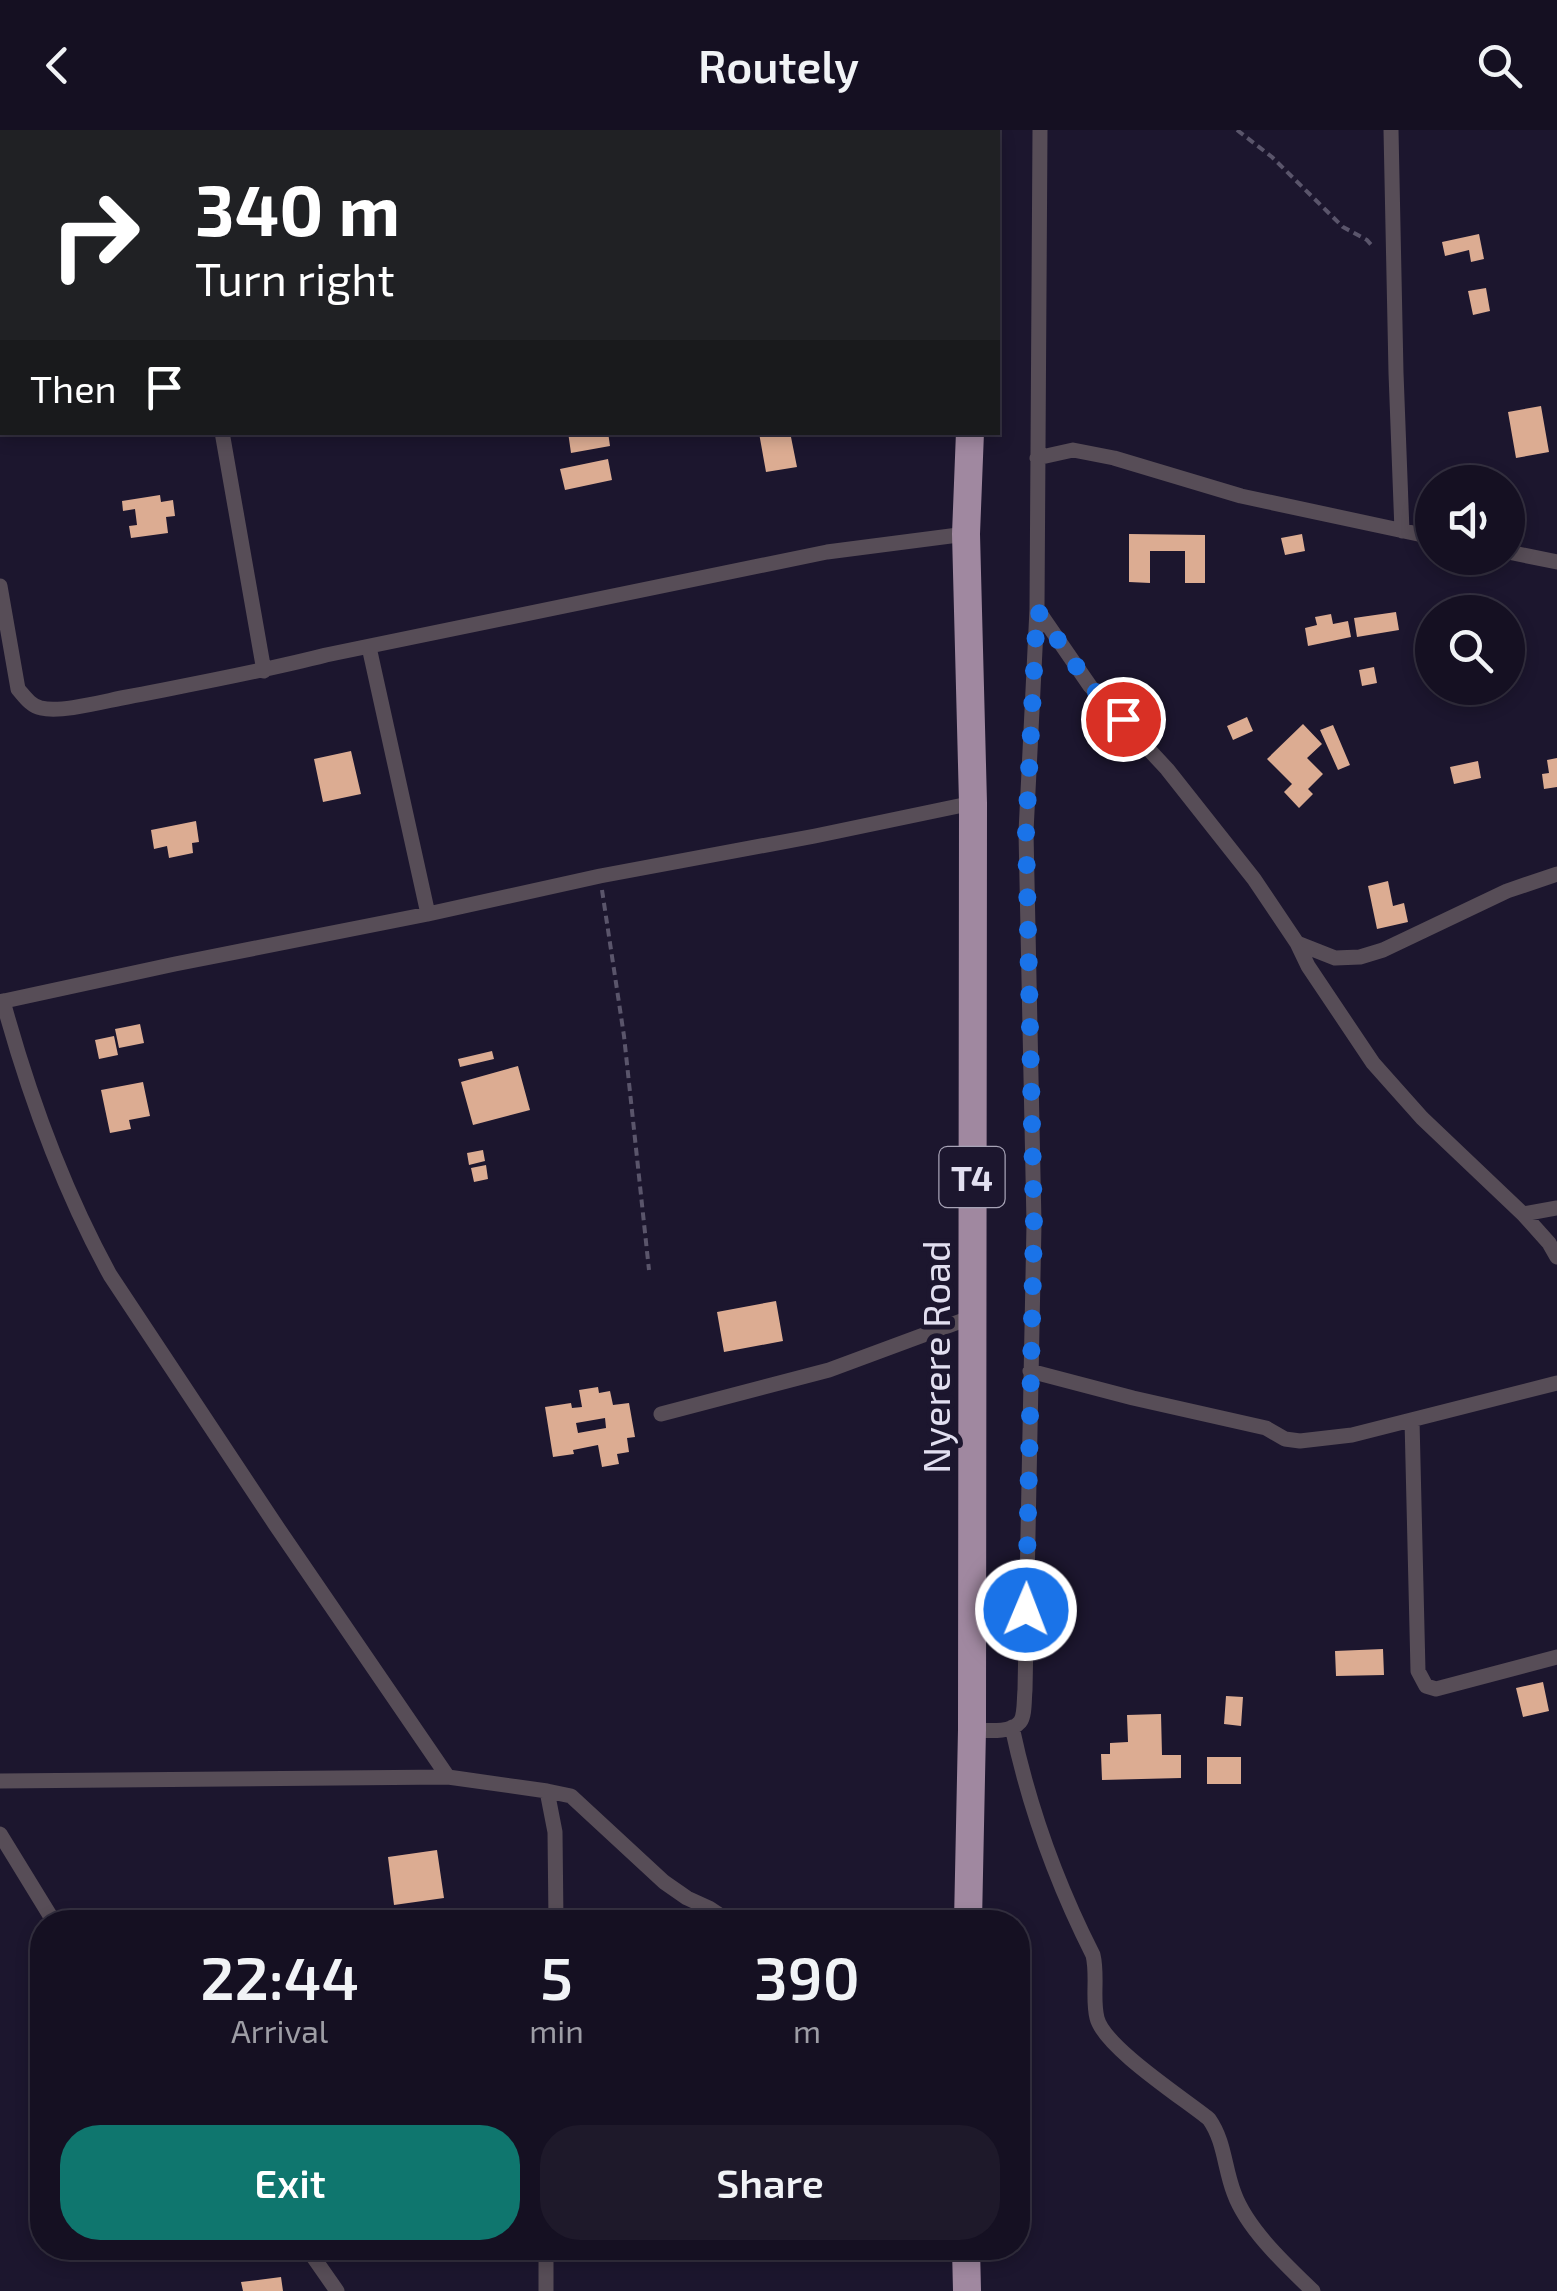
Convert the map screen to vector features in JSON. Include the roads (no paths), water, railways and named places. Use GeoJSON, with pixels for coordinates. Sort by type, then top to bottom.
{"type":"FeatureCollection","features":[{"type":"Feature","properties":{"kind":"highway","name":"Nyerere Road"},"geometry":{"type":"LineString","coordinates":[[968,1910],[973,803],[966,534],[970,435]]}},
{"type":"Feature","properties":{"kind":"street"},"geometry":{"type":"LineString","coordinates":[[972,1730],[994,1730],[1022,1720],[1025,1690],[1034,1224],[1026,832],[1037,610],[1040,130]]}},
{"type":"Feature","properties":{"kind":"street"},"geometry":{"type":"LineString","coordinates":[[1392,130],[1402,531]]}},
{"type":"Feature","properties":{"kind":"street"},"geometry":{"type":"LineString","coordinates":[[223,435],[264,670]]}},
{"type":"Feature","properties":{"kind":"street"},"geometry":{"type":"LineString","coordinates":[[1037,458],[1073,450],[1114,458],[1241,496],[1415,534]]}},
{"type":"Feature","properties":{"kind":"street"},"geometry":{"type":"LineString","coordinates":[[0,586],[18,689],[38,708],[87,705],[828,552],[966,534]]}},
{"type":"Feature","properties":{"kind":"street"},"geometry":{"type":"LineString","coordinates":[[1525,555],[1557,562]]}},
{"type":"Feature","properties":{"kind":"street"},"geometry":{"type":"LineString","coordinates":[[1037,610],[1090,686],[1166,769],[1254,879],[1373,1063],[1422,1118],[1523,1214],[1550,1243],[1557,1257]]}},
{"type":"Feature","properties":{"kind":"street"},"geometry":{"type":"LineString","coordinates":[[369,647],[428,914]]}},
{"type":"Feature","properties":{"kind":"street"},"geometry":{"type":"LineString","coordinates":[[448,1777],[110,1275],[62,1174],[2,1002],[600,876],[973,803]]}},
{"type":"Feature","properties":{"kind":"street"},"geometry":{"type":"LineString","coordinates":[[1296,942],[1335,958],[1360,957],[1507,891],[1557,874]]}},
{"type":"Feature","properties":{"kind":"street"},"geometry":{"type":"LineString","coordinates":[[1523,1214],[1557,1208]]}},
{"type":"Feature","properties":{"kind":"street"},"geometry":{"type":"LineString","coordinates":[[661,1414],[829,1370],[972,1317]]}},
{"type":"Feature","properties":{"kind":"street"},"geometry":{"type":"LineString","coordinates":[[1030,1372],[1266,1428],[1285,1439],[1300,1441],[1352,1435],[1557,1383]]}},
{"type":"Feature","properties":{"kind":"street"},"geometry":{"type":"LineString","coordinates":[[1412,1420],[1418,1671],[1426,1686],[1436,1689],[1557,1657]]}},
{"type":"Feature","properties":{"kind":"street"},"geometry":{"type":"LineString","coordinates":[[1012,1726],[1034,1818],[1093,1955],[1096,2014],[1101,2029],[1128,2057],[1208,2119],[1218,2132],[1234,2193],[1245,2216],[1314,2291]]}},
{"type":"Feature","properties":{"kind":"street"},"geometry":{"type":"LineString","coordinates":[[0,1781],[448,1777],[547,1791],[571,1796],[664,1882],[712,1910]]}},
{"type":"Feature","properties":{"kind":"street"},"geometry":{"type":"LineString","coordinates":[[547,1791],[554,1832],[556,1910]]}},
{"type":"Feature","properties":{"kind":"street"},"geometry":{"type":"LineString","coordinates":[[0,1834],[47,1910]]}},
{"type":"Feature","properties":{"kind":"street"},"geometry":{"type":"LineString","coordinates":[[315,2260],[337,2291]]}},
{"type":"Feature","properties":{"kind":"street"},"geometry":{"type":"LineString","coordinates":[[546,2260],[546,2291]]}}]}
